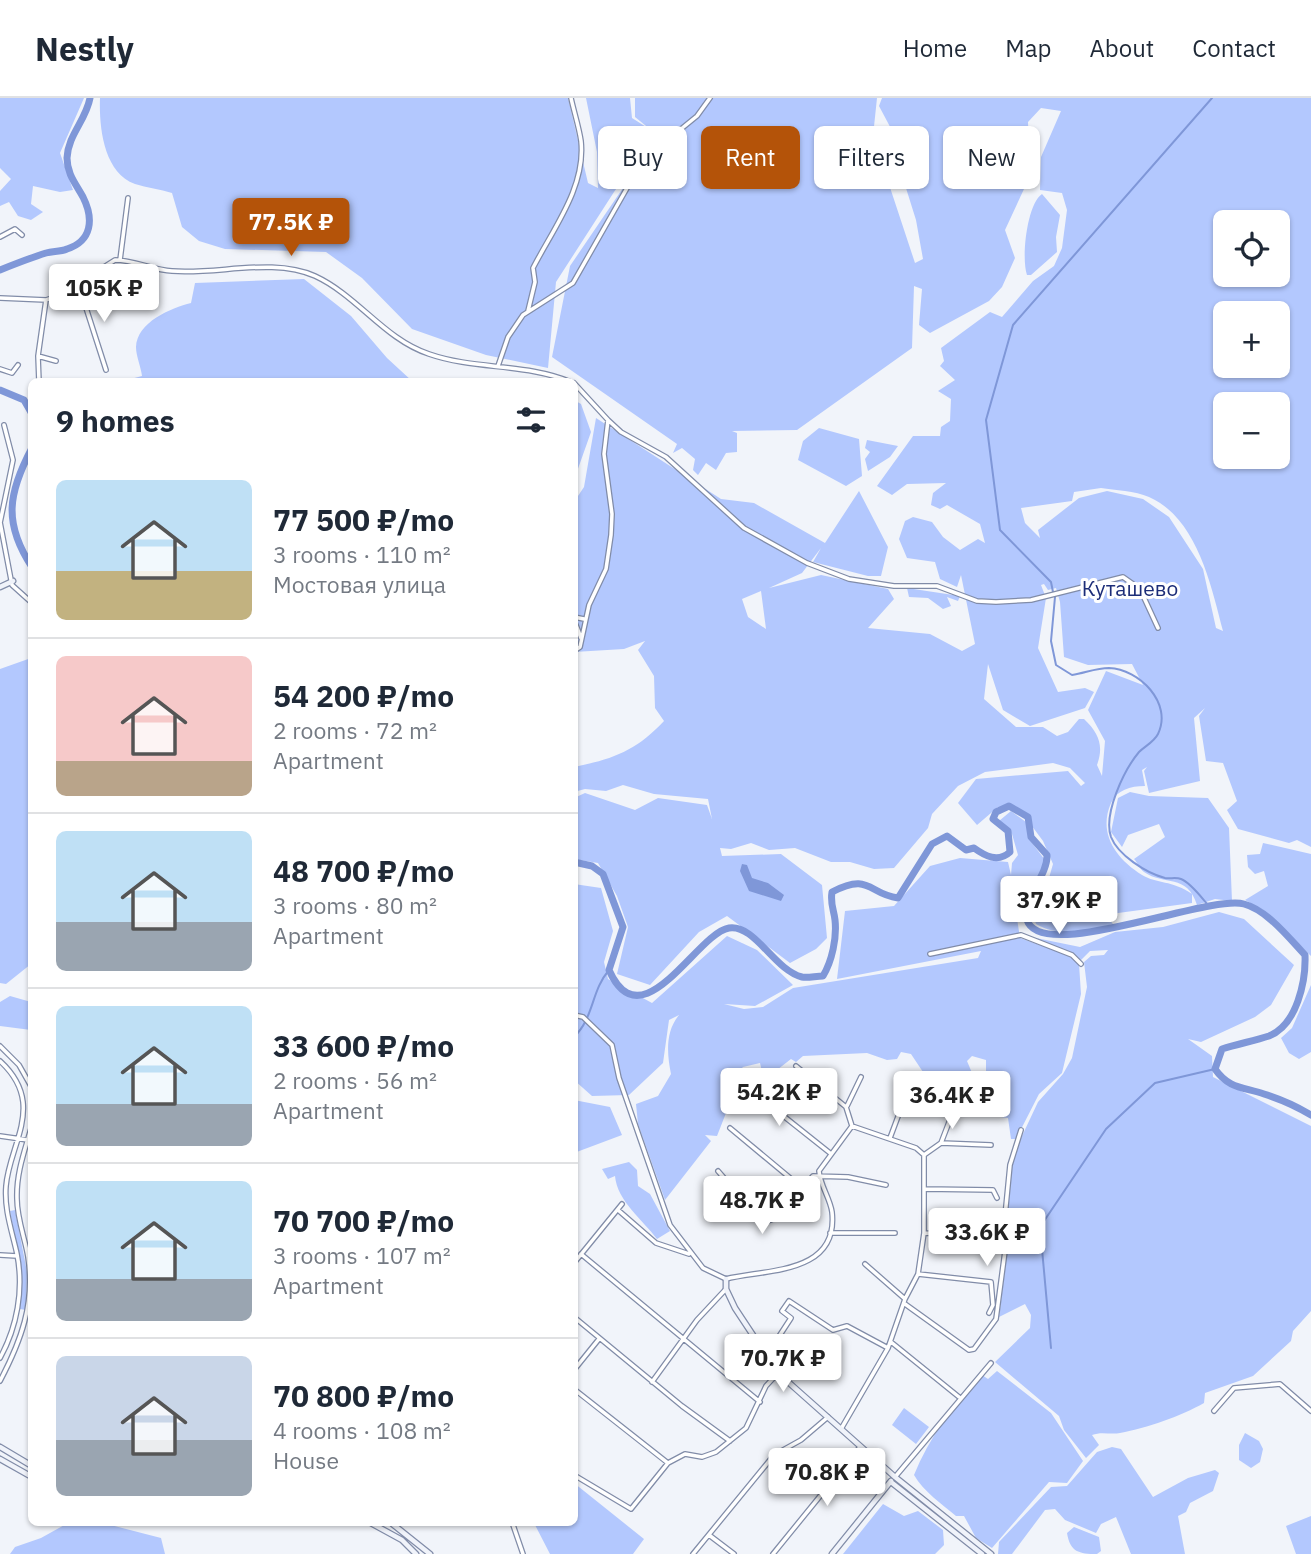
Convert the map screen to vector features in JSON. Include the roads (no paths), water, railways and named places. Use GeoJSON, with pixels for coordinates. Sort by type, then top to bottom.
{"type":"FeatureCollection","features":[{"type":"Feature","properties":{"kind":"street"},"geometry":{"type":"LineString","coordinates":[[528,311],[535,282],[533,268],[574,191],[581,166],[581,142],[571,98]]}},
{"type":"Feature","properties":{"kind":"street"},"geometry":{"type":"LineString","coordinates":[[498,367],[512,330],[528,311],[573,284],[643,160],[697,116],[710,98]]}},
{"type":"Feature","properties":{"kind":"street"},"geometry":{"type":"LineString","coordinates":[[120,260],[128,198]]}},
{"type":"Feature","properties":{"kind":"street"},"geometry":{"type":"LineString","coordinates":[[0,237],[15,229],[22,235]]}},
{"type":"Feature","properties":{"kind":"street"},"geometry":{"type":"LineString","coordinates":[[0,298],[46,300],[78,285],[111,261],[120,260],[181,272],[301,271],[340,290],[409,345],[443,358],[558,378]]}},
{"type":"Feature","properties":{"kind":"street"},"geometry":{"type":"LineString","coordinates":[[78,285],[106,370]]}},
{"type":"Feature","properties":{"kind":"street"},"geometry":{"type":"LineString","coordinates":[[39,378],[38,356],[46,300]]}},
{"type":"Feature","properties":{"kind":"street"},"geometry":{"type":"LineString","coordinates":[[38,356],[56,361]]}},
{"type":"Feature","properties":{"kind":"street"},"geometry":{"type":"LineString","coordinates":[[0,369],[12,373],[18,365]]}},
{"type":"Feature","properties":{"kind":"street"},"geometry":{"type":"LineString","coordinates":[[578,388],[621,432],[667,457],[744,528],[807,563],[849,579],[894,586],[937,586],[977,601],[996,602],[1031,600],[1123,577],[1140,589],[1158,628]]}},
{"type":"Feature","properties":{"kind":"street"},"geometry":{"type":"LineString","coordinates":[[578,648],[586,618],[606,569],[611,535],[612,514],[604,454],[608,420]]}},
{"type":"Feature","properties":{"kind":"street"},"geometry":{"type":"LineString","coordinates":[[4,425],[13,460],[0,523],[14,588],[28,600]]}},
{"type":"Feature","properties":{"kind":"street"},"geometry":{"type":"LineString","coordinates":[[0,587],[13,581]]}},
{"type":"Feature","properties":{"kind":"street"},"geometry":{"type":"LineString","coordinates":[[578,620],[586,618]]}},
{"type":"Feature","properties":{"kind":"street"},"geometry":{"type":"LineString","coordinates":[[578,630],[582,640]]}},
{"type":"Feature","properties":{"kind":"street"},"geometry":{"type":"LineString","coordinates":[[930,954],[1020,935],[1072,955],[1081,964]]}},
{"type":"Feature","properties":{"kind":"street"},"geometry":{"type":"LineString","coordinates":[[578,1016],[583,1017],[612,1045],[619,1078],[661,1205],[689,1254],[709,1272],[726,1279],[800,1266],[820,1251],[830,1233],[831,1206],[819,1171],[852,1126]]}},
{"type":"Feature","properties":{"kind":"street"},"geometry":{"type":"LineString","coordinates":[[0,1046],[19,1065],[28,1081]]}},
{"type":"Feature","properties":{"kind":"street"},"geometry":{"type":"LineString","coordinates":[[0,1061],[17,1081],[23,1109],[8,1171],[6,1197],[17,1256],[17,1311],[0,1358]]}},
{"type":"Feature","properties":{"kind":"street"},"geometry":{"type":"LineString","coordinates":[[796,1066],[846,1107],[852,1126]]}},
{"type":"Feature","properties":{"kind":"street"},"geometry":{"type":"LineString","coordinates":[[846,1107],[862,1077]]}},
{"type":"Feature","properties":{"kind":"street"},"geometry":{"type":"LineString","coordinates":[[890,1138],[912,1079]]}},
{"type":"Feature","properties":{"kind":"street"},"geometry":{"type":"LineString","coordinates":[[742,1083],[830,1153]]}},
{"type":"Feature","properties":{"kind":"street"},"geometry":{"type":"LineString","coordinates":[[941,1143],[961,1091]]}},
{"type":"Feature","properties":{"kind":"street"},"geometry":{"type":"LineString","coordinates":[[841,1429],[891,1342],[918,1274],[925,1233],[923,1155],[916,1148],[852,1126]]}},
{"type":"Feature","properties":{"kind":"street"},"geometry":{"type":"LineString","coordinates":[[730,1128],[801,1187]]}},
{"type":"Feature","properties":{"kind":"street"},"geometry":{"type":"LineString","coordinates":[[865,1264],[905,1302],[969,1350],[974,1349],[996,1319],[1007,1236],[1005,1216],[1010,1165],[1021,1130]]}},
{"type":"Feature","properties":{"kind":"street"},"geometry":{"type":"LineString","coordinates":[[0,1136],[17,1136],[28,1140],[20,1165],[16,1196],[28,1259]]}},
{"type":"Feature","properties":{"kind":"street"},"geometry":{"type":"LineString","coordinates":[[923,1155],[941,1143],[991,1144]]}},
{"type":"Feature","properties":{"kind":"street"},"geometry":{"type":"LineString","coordinates":[[718,1171],[763,1223],[773,1219],[808,1178],[848,1177],[886,1185]]}},
{"type":"Feature","properties":{"kind":"street"},"geometry":{"type":"LineString","coordinates":[[924,1189],[993,1190],[997,1198]]}},
{"type":"Feature","properties":{"kind":"street"},"geometry":{"type":"LineString","coordinates":[[578,1258],[622,1204]]}},
{"type":"Feature","properties":{"kind":"street"},"geometry":{"type":"LineString","coordinates":[[618,1210],[656,1243],[689,1254]]}},
{"type":"Feature","properties":{"kind":"street"},"geometry":{"type":"LineString","coordinates":[[830,1233],[895,1233]]}},
{"type":"Feature","properties":{"kind":"street"},"geometry":{"type":"LineString","coordinates":[[925,1233],[998,1236],[998,1250]]}},
{"type":"Feature","properties":{"kind":"street"},"geometry":{"type":"LineString","coordinates":[[581,1254],[760,1402]]}},
{"type":"Feature","properties":{"kind":"street"},"geometry":{"type":"LineString","coordinates":[[0,1255],[17,1256]]}},
{"type":"Feature","properties":{"kind":"street"},"geometry":{"type":"LineString","coordinates":[[918,1274],[925,1277],[991,1282],[993,1305],[989,1313]]}},
{"type":"Feature","properties":{"kind":"street"},"geometry":{"type":"LineString","coordinates":[[726,1279],[726,1289],[778,1373],[982,1554]]}},
{"type":"Feature","properties":{"kind":"street"},"geometry":{"type":"LineString","coordinates":[[652,1381],[726,1289]]}},
{"type":"Feature","properties":{"kind":"street"},"geometry":{"type":"LineString","coordinates":[[762,1351],[776,1341],[791,1318],[782,1311],[789,1301],[833,1330],[847,1326],[888,1348]]}},
{"type":"Feature","properties":{"kind":"street"},"geometry":{"type":"LineString","coordinates":[[0,1381],[19,1343],[28,1307]]}},
{"type":"Feature","properties":{"kind":"street"},"geometry":{"type":"LineString","coordinates":[[578,1321],[730,1441]]}},
{"type":"Feature","properties":{"kind":"street"},"geometry":{"type":"LineString","coordinates":[[578,1365],[599,1339]]}},
{"type":"Feature","properties":{"kind":"street"},"geometry":{"type":"LineString","coordinates":[[891,1342],[959,1397]]}},
{"type":"Feature","properties":{"kind":"street"},"geometry":{"type":"LineString","coordinates":[[832,1554],[959,1397],[991,1363]]}},
{"type":"Feature","properties":{"kind":"street"},"geometry":{"type":"LineString","coordinates":[[578,1477],[631,1509],[668,1463],[685,1454],[706,1456],[746,1428],[766,1386],[778,1373]]}},
{"type":"Feature","properties":{"kind":"street"},"geometry":{"type":"LineString","coordinates":[[1214,1411],[1234,1388],[1280,1384],[1311,1411]]}},
{"type":"Feature","properties":{"kind":"street"},"geometry":{"type":"LineString","coordinates":[[578,1392],[668,1463]]}},
{"type":"Feature","properties":{"kind":"street"},"geometry":{"type":"LineString","coordinates":[[693,1554],[774,1455],[801,1440],[828,1417]]}},
{"type":"Feature","properties":{"kind":"street"},"geometry":{"type":"LineString","coordinates":[[773,1554],[861,1446]]}},
{"type":"Feature","properties":{"kind":"street"},"geometry":{"type":"LineString","coordinates":[[0,1447],[28,1464]]}},
{"type":"Feature","properties":{"kind":"street"},"geometry":{"type":"LineString","coordinates":[[0,1459],[28,1475]]}},
{"type":"Feature","properties":{"kind":"street"},"geometry":{"type":"LineString","coordinates":[[891,1482],[991,1554]]}},
{"type":"Feature","properties":{"kind":"street"},"geometry":{"type":"LineString","coordinates":[[384,1526],[416,1554]]}},
{"type":"Feature","properties":{"kind":"street"},"geometry":{"type":"LineString","coordinates":[[395,1526],[430,1554]]}},
{"type":"Feature","properties":{"kind":"street"},"geometry":{"type":"LineString","coordinates":[[513,1526],[523,1554]]}},
{"type":"Feature","properties":{"kind":"street"},"geometry":{"type":"LineString","coordinates":[[709,1535],[734,1554]]}},
{"type":"Feature","properties":{"kind":"waterway"},"geometry":{"type":"LineString","coordinates":[[0,270],[46,253],[67,249],[82,241],[86,235],[89,213],[70,174],[67,158],[70,142],[90,98]]}},
{"type":"Feature","properties":{"kind":"waterway"},"geometry":{"type":"LineString","coordinates":[[1053,592],[1051,582],[1000,530],[986,420],[1013,325],[1212,98]]}},
{"type":"Feature","properties":{"kind":"waterway"},"geometry":{"type":"LineString","coordinates":[[0,390],[24,400],[28,407]]}},
{"type":"Feature","properties":{"kind":"waterway"},"geometry":{"type":"LineString","coordinates":[[28,456],[18,479],[12,508],[16,536],[28,560]]}},
{"type":"Feature","properties":{"kind":"waterway"},"geometry":{"type":"LineString","coordinates":[[1055,597],[1051,641],[1056,665],[1072,675],[1109,668],[1131,674],[1150,690],[1161,711],[1158,734],[1133,760],[1116,793],[1110,817],[1111,837],[1120,850],[1141,868],[1158,876],[1185,881],[1208,905]]}},
{"type":"Feature","properties":{"kind":"waterway"},"geometry":{"type":"LineString","coordinates":[[578,863],[592,866],[603,874],[623,927],[609,970],[622,990],[637,995],[653,991],[716,934],[729,928],[747,933],[792,973],[802,977],[823,976],[834,942],[832,892],[845,886],[862,884],[898,898],[932,844],[947,836],[966,850],[974,848],[983,854],[1001,857],[1010,852],[1008,831],[993,819],[996,812],[1009,806],[1028,817],[1031,837],[1047,855],[1043,872],[1027,904],[1026,912],[1027,920],[1039,932],[1062,935],[1092,932],[1197,908],[1244,904],[1261,912],[1285,933],[1305,955],[1304,977],[1293,1012],[1287,1022],[1269,1036],[1222,1049],[1215,1069],[1231,1084],[1276,1098],[1311,1115]]}},
{"type":"Feature","properties":{"kind":"waterway"},"geometry":{"type":"LineString","coordinates":[[578,1033],[609,970]]}},
{"type":"Feature","properties":{"kind":"waterway"},"geometry":{"type":"LineString","coordinates":[[1051,1348],[1040,1227],[1106,1129],[1155,1083],[1215,1069]]}},
{"type":"Feature","properties":{"kind":"park label","name":"Куташево"},"geometry":{"type":"Point","coordinates":[1130,589]}}]}
